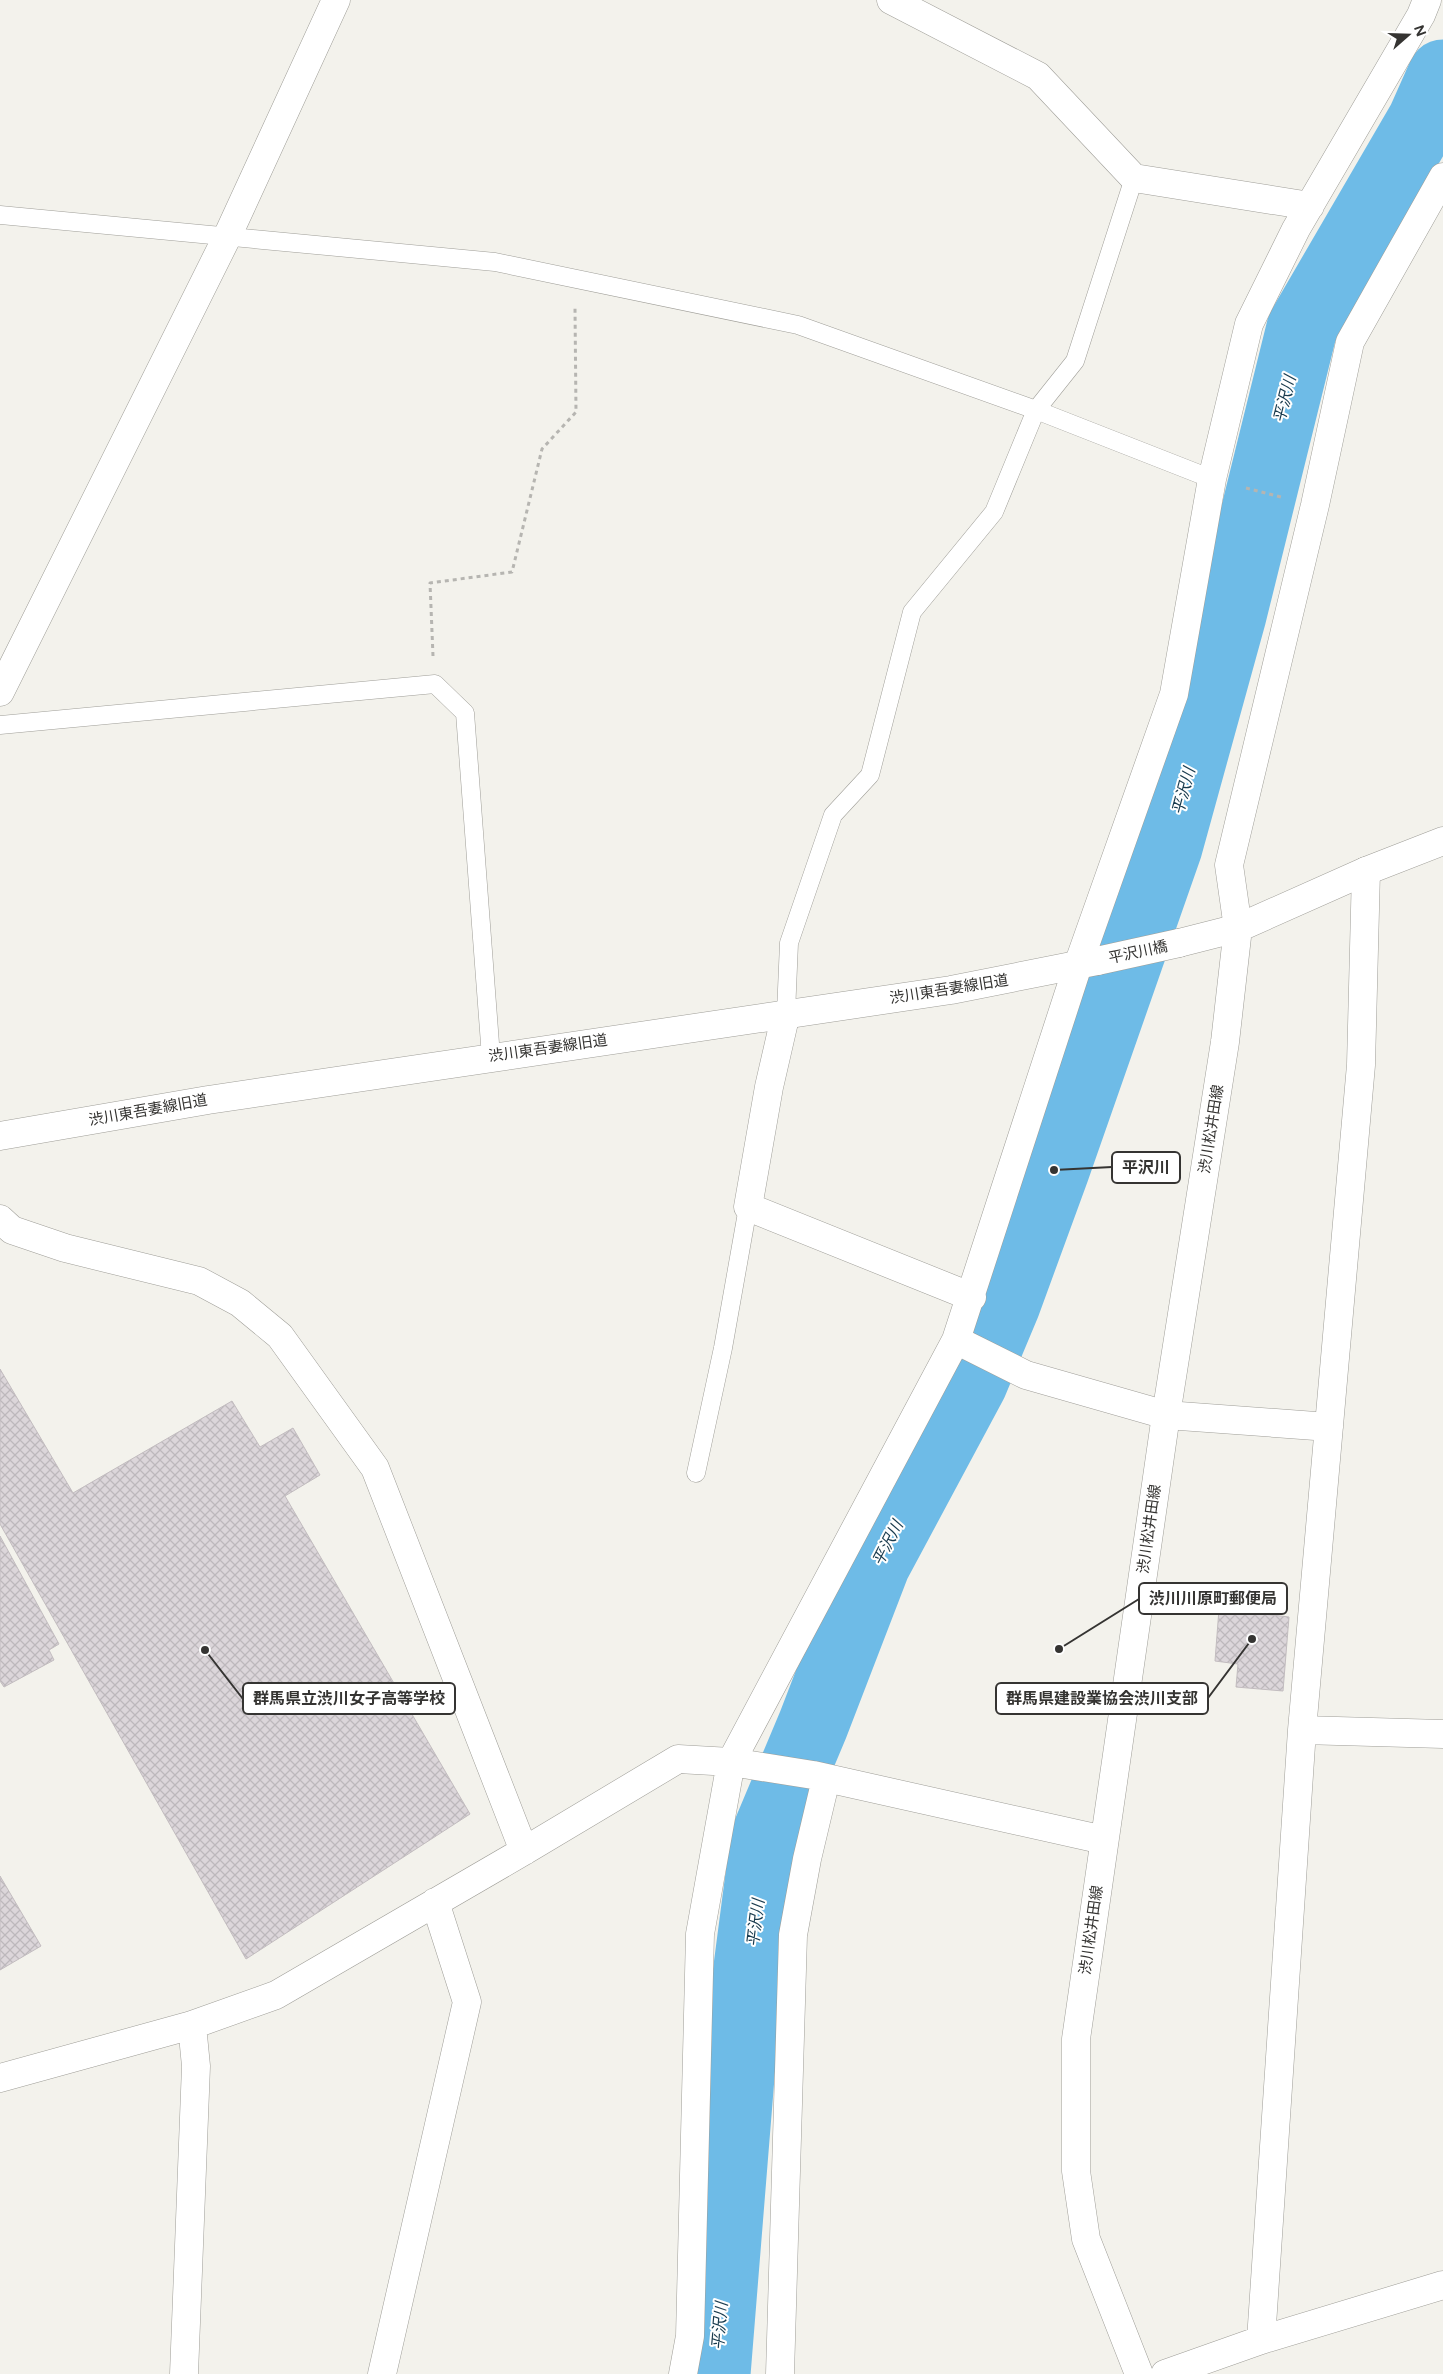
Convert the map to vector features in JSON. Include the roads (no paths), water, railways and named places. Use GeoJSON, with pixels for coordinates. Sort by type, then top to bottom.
{"type":"FeatureCollection","features":[{"type":"Feature","properties":{"kind":"street"},"geometry":{"type":"LineString","coordinates":[[0,692],[227,236],[336,0]]}},
{"type":"Feature","properties":{"kind":"street"},"geometry":{"type":"LineString","coordinates":[[891,0],[1038,76],[1134,178],[1310,206]]}},
{"type":"Feature","properties":{"kind":"street"},"geometry":{"type":"LineString","coordinates":[[683,2374],[690,2336],[700,1934],[742,1764],[962,1343],[972,1297],[1087,963],[1174,694],[1212,479],[1249,324],[1310,206],[1421,15],[1427,0]]}},
{"type":"Feature","properties":{"kind":"street","name":"渋川松井田線"},"geometry":{"type":"LineString","coordinates":[[1139,2374],[1086,2239],[1076,2171],[1076,2039],[1166,1415],[1225,1042],[1238,928],[1229,865],[1315,506],[1350,342],[1443,177]]}},
{"type":"Feature","properties":{"kind":"street"},"geometry":{"type":"LineString","coordinates":[[1238,928],[1366,871],[1443,841]]}},
{"type":"Feature","properties":{"kind":"street"},"geometry":{"type":"LineString","coordinates":[[1261,2340],[1302,1730],[1361,1065],[1366,871]]}},
{"type":"Feature","properties":{"kind":"street","name":"平沢川橋"},"geometry":{"type":"LineString","coordinates":[[1087,963],[1238,928]]}},
{"type":"Feature","properties":{"kind":"street","name":"渋川東吾妻線旧道"},"geometry":{"type":"LineString","coordinates":[[0,1136],[208,1100],[951,990],[1087,963]]}},
{"type":"Feature","properties":{"kind":"street"},"geometry":{"type":"LineString","coordinates":[[786,1013],[769,1087],[748,1207],[972,1297]]}},
{"type":"Feature","properties":{"kind":"street"},"geometry":{"type":"LineString","coordinates":[[0,1219],[12,1230],[65,1248],[199,1281],[240,1303],[280,1336],[375,1468],[524,1851]]}},
{"type":"Feature","properties":{"kind":"street"},"geometry":{"type":"LineString","coordinates":[[962,1343],[1026,1375],[1166,1415],[1329,1427]]}},
{"type":"Feature","properties":{"kind":"street"},"geometry":{"type":"LineString","coordinates":[[1302,1730],[1443,1734]]}},
{"type":"Feature","properties":{"kind":"street"},"geometry":{"type":"LineString","coordinates":[[0,2078],[192,2025],[276,1995],[524,1851],[678,1758],[742,1764],[819,1777],[1104,1840]]}},
{"type":"Feature","properties":{"kind":"street"},"geometry":{"type":"LineString","coordinates":[[780,2374],[793,1935],[819,1777]]}},
{"type":"Feature","properties":{"kind":"street"},"geometry":{"type":"LineString","coordinates":[[382,2374],[468,2002],[435,1902]]}},
{"type":"Feature","properties":{"kind":"street"},"geometry":{"type":"LineString","coordinates":[[184,2374],[196,2066],[192,2025]]}},
{"type":"Feature","properties":{"kind":"street"},"geometry":{"type":"LineString","coordinates":[[1165,2374],[1261,2340],[1443,2285]]}},
{"type":"Feature","properties":{"kind":"lane"},"geometry":{"type":"LineString","coordinates":[[786,1013],[789,943],[833,815],[870,775],[912,612],[994,512],[1036,410],[1075,361],[1134,178]]}},
{"type":"Feature","properties":{"kind":"lane"},"geometry":{"type":"LineString","coordinates":[[0,215],[495,262],[798,325],[1036,410],[1212,479]]}},
{"type":"Feature","properties":{"kind":"lane"},"geometry":{"type":"LineString","coordinates":[[0,725],[435,684],[465,713],[491,1057]]}},
{"type":"Feature","properties":{"kind":"lane"},"geometry":{"type":"LineString","coordinates":[[696,1474],[723,1348],[748,1207]]}},
{"type":"Feature","properties":{"kind":"waterway","name":"平沢川"},"geometry":{"type":"LineString","coordinates":[[715,2374],[746,1990],[766,1837],[813,1725],[875,1564],[972,1383],[1005,1304],[1054,1170],[1167,847],[1231,615],[1302,328],[1423,120],[1443,75]]}},
{"type":"Feature","properties":{"kind":"place","name":"平沢川"},"geometry":{"type":"Point","coordinates":[1054,1170]}},
{"type":"Feature","properties":{"kind":"place","name":"群馬県建設業協会渋川支部"},"geometry":{"type":"Point","coordinates":[1252,1639]}},
{"type":"Feature","properties":{"kind":"place","name":"渋川川原町郵便局"},"geometry":{"type":"Point","coordinates":[1059,1649]}},
{"type":"Feature","properties":{"kind":"place","name":"群馬県立渋川女子高等学校"},"geometry":{"type":"Point","coordinates":[205,1650]}}]}
